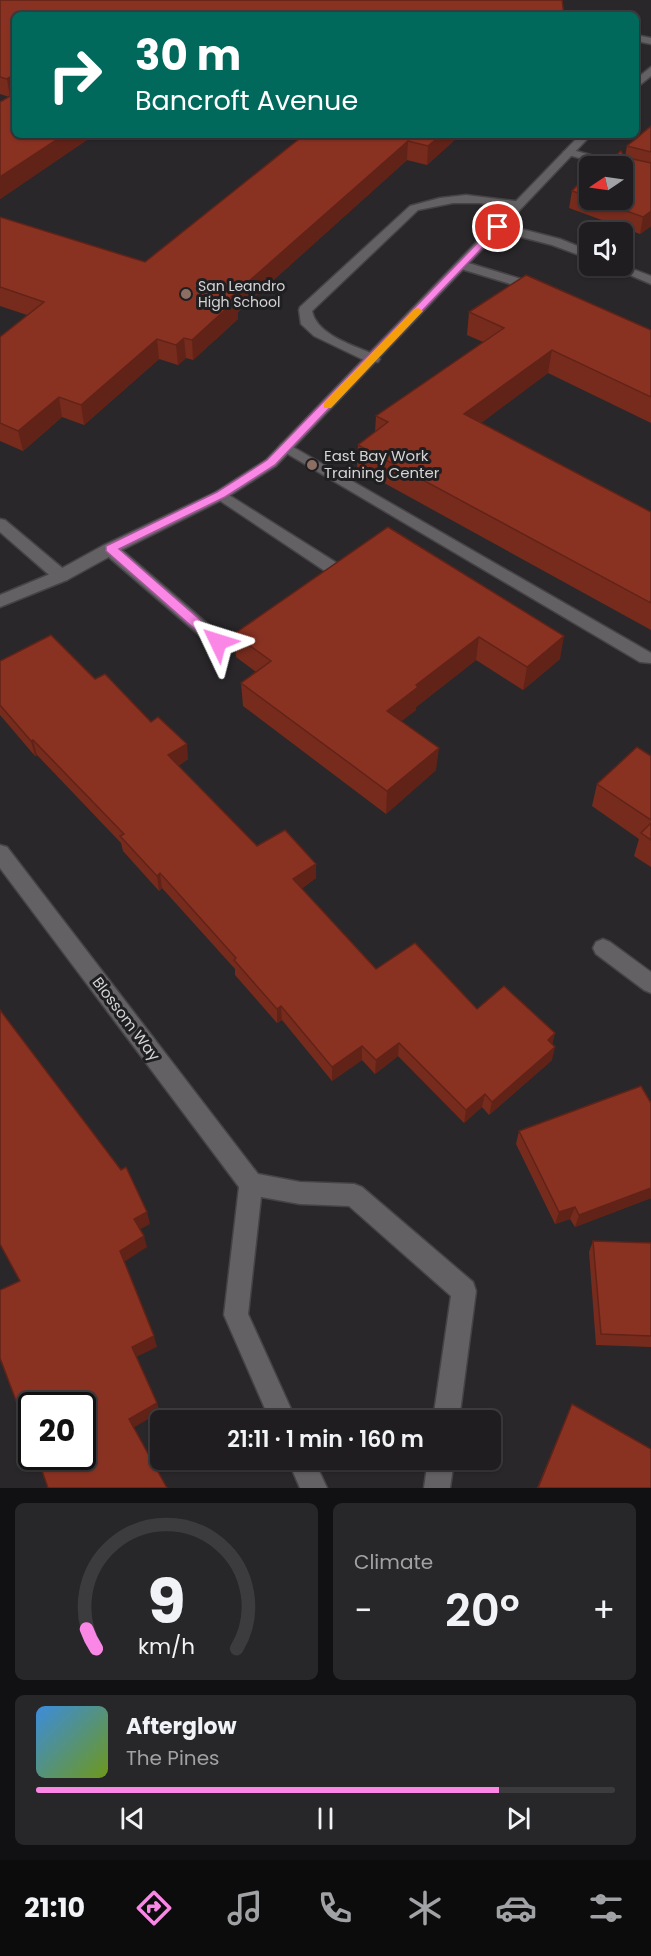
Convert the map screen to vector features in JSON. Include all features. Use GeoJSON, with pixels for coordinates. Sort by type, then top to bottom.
{"type":"FeatureCollection","features":[{"type":"Feature","properties":{"kind":"main road"},"geometry":{"type":"LineString","coordinates":[[639,82],[651,70]]}},
{"type":"Feature","properties":{"kind":"main road"},"geometry":{"type":"LineString","coordinates":[[0,602],[61,576],[221,495],[271,463],[583,138]]}},
{"type":"Feature","properties":{"kind":"main road"},"geometry":{"type":"LineString","coordinates":[[569,152],[583,156]]}},
{"type":"Feature","properties":{"kind":"main road"},"geometry":{"type":"LineString","coordinates":[[373,359],[319,333],[308,324],[305,310],[414,208],[431,202],[452,199],[488,199],[519,204]]}},
{"type":"Feature","properties":{"kind":"main road"},"geometry":{"type":"LineString","coordinates":[[498,227],[556,242],[579,251]]}},
{"type":"Feature","properties":{"kind":"main road"},"geometry":{"type":"LineString","coordinates":[[462,265],[550,294]]}},
{"type":"Feature","properties":{"kind":"main road"},"geometry":{"type":"LineString","coordinates":[[633,273],[651,280]]}},
{"type":"Feature","properties":{"kind":"main road"},"geometry":{"type":"LineString","coordinates":[[286,447],[646,658]]}},
{"type":"Feature","properties":{"kind":"main road"},"geometry":{"type":"LineString","coordinates":[[221,495],[334,569]]}},
{"type":"Feature","properties":{"kind":"main road"},"geometry":{"type":"LineString","coordinates":[[0,524],[61,576]]}},
{"type":"Feature","properties":{"kind":"main road"},"geometry":{"type":"LineString","coordinates":[[111,549],[218,642]]}},
{"type":"Feature","properties":{"kind":"main road","name":"Blossom Way"},"geometry":{"type":"LineString","coordinates":[[0,853],[251,1184]]}},
{"type":"Feature","properties":{"kind":"main road"},"geometry":{"type":"LineString","coordinates":[[603,948],[651,984]]}},
{"type":"Feature","properties":{"kind":"main road"},"geometry":{"type":"LineString","coordinates":[[279,1410],[236,1315],[251,1184],[300,1193],[354,1196],[464,1291],[447,1410]]}},
{"type":"Feature","properties":{"kind":"main road"},"geometry":{"type":"LineString","coordinates":[[306,1470],[314,1488]]}},
{"type":"Feature","properties":{"kind":"main road"},"geometry":{"type":"LineString","coordinates":[[437,1488],[440,1470]]}},
{"type":"Feature","properties":{"kind":"building"},"geometry":{"type":"Polygon","coordinates":[[[0,0],[562,0],[564,12],[12,12],[12,76],[7,79],[0,77],[0,0]]]}},
{"type":"Feature","properties":{"kind":"building"},"geometry":{"type":"Polygon","coordinates":[[[12,95],[12,138],[59,138],[0,177],[0,102],[12,95]]]}},
{"type":"Feature","properties":{"kind":"building"},"geometry":{"type":"Polygon","coordinates":[[[651,126],[651,152],[627,146],[651,126]]]}},
{"type":"Feature","properties":{"kind":"building"},"geometry":{"type":"Polygon","coordinates":[[[300,138],[437,138],[428,146],[408,141],[231,297],[237,299],[192,340],[184,338],[176,345],[157,339],[81,405],[59,397],[18,431],[0,423],[0,337],[44,302],[0,287],[0,217],[145,262],[300,138]]]}},
{"type":"Feature","properties":{"kind":"building"},"geometry":{"type":"Polygon","coordinates":[[[633,159],[651,163],[651,211],[643,217],[624,210],[633,210],[633,159]]]}},
{"type":"Feature","properties":{"kind":"building"},"geometry":{"type":"Polygon","coordinates":[[[579,183],[579,193],[572,191],[579,183]]]}},
{"type":"Feature","properties":{"kind":"building"},"geometry":{"type":"Polygon","coordinates":[[[526,275],[651,330],[651,397],[552,350],[464,414],[651,512],[651,603],[358,445],[388,422],[376,416],[504,328],[469,312],[526,275]]]}},
{"type":"Feature","properties":{"kind":"building"},"geometry":{"type":"Polygon","coordinates":[[[388,527],[564,636],[527,667],[479,637],[416,685],[418,687],[387,711],[439,748],[387,791],[241,683],[271,661],[234,634],[388,527]]]}},
{"type":"Feature","properties":{"kind":"building"},"geometry":{"type":"Polygon","coordinates":[[[51,635],[95,679],[105,674],[151,722],[158,717],[187,744],[168,755],[257,846],[285,830],[316,864],[293,879],[376,969],[415,943],[477,1009],[504,986],[555,1033],[548,1040],[555,1047],[492,1102],[485,1094],[466,1110],[399,1043],[376,1060],[362,1046],[332,1067],[281,1006],[277,1009],[234,960],[236,958],[160,873],[157,876],[120,836],[124,834],[33,740],[31,741],[0,705],[0,661],[51,635]]]}},
{"type":"Feature","properties":{"kind":"building"},"geometry":{"type":"Polygon","coordinates":[[[637,747],[651,756],[651,820],[597,784],[637,747]]]}},
{"type":"Feature","properties":{"kind":"building"},"geometry":{"type":"Polygon","coordinates":[[[651,823],[651,840],[641,833],[651,823]]]}},
{"type":"Feature","properties":{"kind":"building"},"geometry":{"type":"Polygon","coordinates":[[[0,1010],[121,1170],[126,1167],[147,1212],[134,1219],[144,1236],[120,1251],[154,1336],[132,1347],[157,1403],[129,1419],[150,1457],[150,1470],[157,1470],[167,1488],[48,1488],[42,1470],[96,1470],[96,1392],[18,1392],[18,1406],[0,1358],[0,1290],[20,1281],[0,1244],[0,1010]]]}},
{"type":"Feature","properties":{"kind":"building"},"geometry":{"type":"Polygon","coordinates":[[[641,1086],[651,1103],[651,1188],[579,1215],[575,1207],[559,1212],[519,1131],[641,1086]]]}},
{"type":"Feature","properties":{"kind":"building"},"geometry":{"type":"Polygon","coordinates":[[[593,1241],[651,1243],[651,1336],[601,1334],[593,1241]]]}},
{"type":"Feature","properties":{"kind":"building"},"geometry":{"type":"Polygon","coordinates":[[[572,1404],[651,1449],[651,1488],[538,1488],[572,1404]]]}},
{"type":"Feature","properties":{"kind":"slow traffic"},"geometry":{"type":"LineString","coordinates":[[327,405],[418,311]]}},
{"type":"Feature","properties":{"kind":"place","name":"San Leandro High School"},"geometry":{"type":"Point","coordinates":[186,294]}},
{"type":"Feature","properties":{"kind":"place","name":"East Bay Work Training Center"},"geometry":{"type":"Point","coordinates":[312,465]}},
{"type":"Feature","properties":{"kind":"route"},"geometry":{"type":"LineString","coordinates":[[218,642],[111,549],[221,495],[271,463],[498,227]]}}]}
